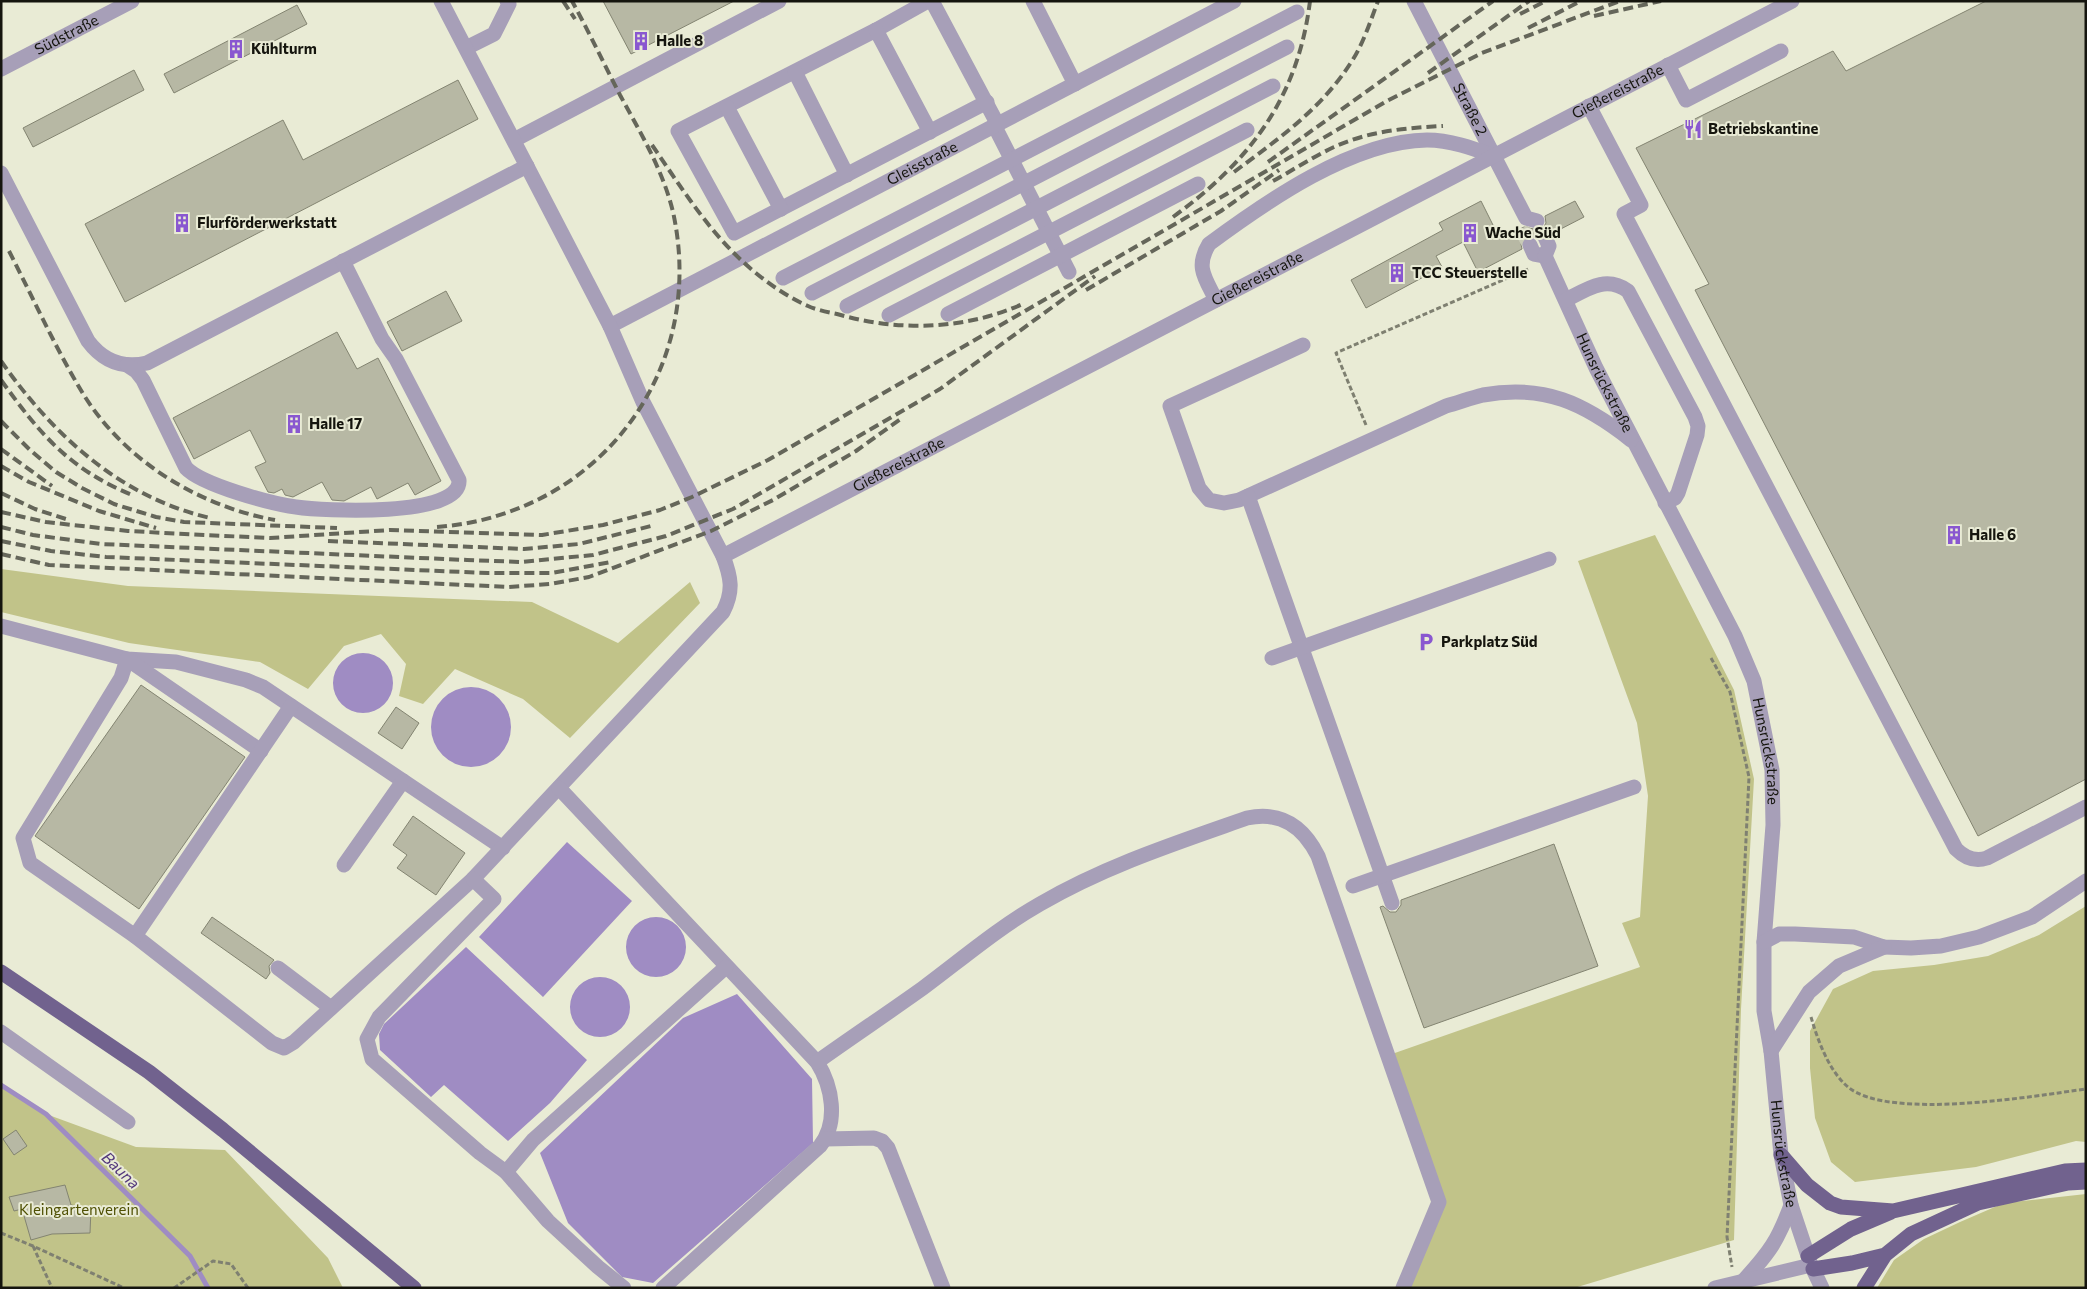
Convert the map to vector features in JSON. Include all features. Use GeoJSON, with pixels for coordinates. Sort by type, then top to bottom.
{"type":"FeatureCollection","features":[{"type":"Feature","properties":{"kind":"main road"},"geometry":{"type":"LineString","coordinates":[[1,972],[149,1072],[223,1130],[414,1288]]}},
{"type":"Feature","properties":{"kind":"main road"},"geometry":{"type":"LineString","coordinates":[[1781,1155],[1807,1185],[1830,1203],[1841,1207],[1893,1211]]}},
{"type":"Feature","properties":{"kind":"main road"},"geometry":{"type":"LineString","coordinates":[[1811,1263],[1851,1229],[1893,1211],[2066,1171],[2086,1170]]}},
{"type":"Feature","properties":{"kind":"main road"},"geometry":{"type":"LineString","coordinates":[[1864,1288],[1885,1254],[1911,1234],[1978,1203],[2068,1183],[2086,1182]]}},
{"type":"Feature","properties":{"kind":"main road"},"geometry":{"type":"LineString","coordinates":[[1811,1263],[1852,1263],[1885,1254]]}},
{"type":"Feature","properties":{"kind":"street","name":"Südstraße"},"geometry":{"type":"LineString","coordinates":[[1,69],[132,1]]}},
{"type":"Feature","properties":{"kind":"street"},"geometry":{"type":"LineString","coordinates":[[126,659],[121,678],[24,838],[30,863],[135,936],[272,1043],[284,1048],[294,1042],[473,879],[723,612],[729,602],[731,576],[723,556],[643,402],[610,326],[442,1]]}},
{"type":"Feature","properties":{"kind":"street"},"geometry":{"type":"LineString","coordinates":[[466,48],[494,34],[509,4],[507,1]]}},
{"type":"Feature","properties":{"kind":"street"},"geometry":{"type":"LineString","coordinates":[[514,140],[779,1]]}},
{"type":"Feature","properties":{"kind":"street"},"geometry":{"type":"LineString","coordinates":[[928,1],[876,30],[678,132],[734,233],[987,102]]}},
{"type":"Feature","properties":{"kind":"street"},"geometry":{"type":"LineString","coordinates":[[932,1],[987,102],[1011,160],[1068,272]]}},
{"type":"Feature","properties":{"kind":"street"},"geometry":{"type":"LineString","coordinates":[[1033,1],[1075,84]]}},
{"type":"Feature","properties":{"kind":"street","name":"Gleisstraße"},"geometry":{"type":"LineString","coordinates":[[610,326],[1234,1]]}},
{"type":"Feature","properties":{"kind":"street","name":"Straße 2"},"geometry":{"type":"LineString","coordinates":[[1414,1],[1528,222]]}},
{"type":"Feature","properties":{"kind":"street","name":"Gießereistraße"},"geometry":{"type":"LineString","coordinates":[[723,556],[1792,1]]}},
{"type":"Feature","properties":{"kind":"street"},"geometry":{"type":"LineString","coordinates":[[783,278],[1297,12]]}},
{"type":"Feature","properties":{"kind":"street"},"geometry":{"type":"LineString","coordinates":[[876,30],[930,132]]}},
{"type":"Feature","properties":{"kind":"street"},"geometry":{"type":"LineString","coordinates":[[812,293],[1287,47]]}},
{"type":"Feature","properties":{"kind":"street"},"geometry":{"type":"LineString","coordinates":[[1668,65],[1686,100],[1781,51]]}},
{"type":"Feature","properties":{"kind":"street"},"geometry":{"type":"LineString","coordinates":[[795,72],[847,175]]}},
{"type":"Feature","properties":{"kind":"street"},"geometry":{"type":"LineString","coordinates":[[848,306],[1273,86]]}},
{"type":"Feature","properties":{"kind":"street"},"geometry":{"type":"LineString","coordinates":[[1589,106],[1641,206],[1624,214],[1956,849],[1970,859],[1979,860],[1987,858],[2086,807]]}},
{"type":"Feature","properties":{"kind":"street"},"geometry":{"type":"LineString","coordinates":[[727,107],[781,209]]}},
{"type":"Feature","properties":{"kind":"street"},"geometry":{"type":"LineString","coordinates":[[889,315],[1247,130]]}},
{"type":"Feature","properties":{"kind":"street"},"geometry":{"type":"LineString","coordinates":[[1216,300],[1203,273],[1201,263],[1203,254],[1209,244],[1280,196],[1359,153],[1391,145],[1427,140],[1461,144],[1494,156]]}},
{"type":"Feature","properties":{"kind":"street"},"geometry":{"type":"LineString","coordinates":[[127,365],[147,363],[527,166]]}},
{"type":"Feature","properties":{"kind":"street"},"geometry":{"type":"LineString","coordinates":[[1,173],[88,341],[94,349],[108,360],[127,365],[136,371],[143,380],[186,468],[190,472],[218,485],[295,507],[355,511],[413,507],[434,503],[455,492],[460,484],[459,480],[396,359],[382,339],[343,261]]}},
{"type":"Feature","properties":{"kind":"street"},"geometry":{"type":"LineString","coordinates":[[948,314],[1198,184]]}},
{"type":"Feature","properties":{"kind":"street"},"geometry":{"type":"LineString","coordinates":[[1530,245],[1534,254],[1546,258],[1550,246],[1545,237]]}},
{"type":"Feature","properties":{"kind":"street","name":"Hunsrückstraße"},"geometry":{"type":"LineString","coordinates":[[1546,258],[1596,368],[1735,636],[1754,682],[1772,770],[1772,825],[1764,942],[1764,1011],[1771,1051],[1781,1155],[1791,1205],[1811,1263],[1822,1288]]}},
{"type":"Feature","properties":{"kind":"street"},"geometry":{"type":"LineString","coordinates":[[1566,300],[1592,287],[1606,283],[1619,284],[1628,291],[1694,417],[1698,426],[1697,435],[1678,493],[1675,498],[1665,503]]}},
{"type":"Feature","properties":{"kind":"street"},"geometry":{"type":"LineString","coordinates":[[1303,345],[1170,406],[1199,488],[1209,500],[1224,504],[1248,496],[1446,406],[1482,395],[1511,392],[1539,393],[1560,398],[1575,404],[1612,425],[1634,442]]}},
{"type":"Feature","properties":{"kind":"street"},"geometry":{"type":"LineString","coordinates":[[1248,496],[1392,902]]}},
{"type":"Feature","properties":{"kind":"street"},"geometry":{"type":"LineString","coordinates":[[1272,658],[1549,559]]}},
{"type":"Feature","properties":{"kind":"street"},"geometry":{"type":"LineString","coordinates":[[1,626],[126,659],[176,662],[263,686],[503,848]]}},
{"type":"Feature","properties":{"kind":"street"},"geometry":{"type":"LineString","coordinates":[[126,659],[261,751]]}},
{"type":"Feature","properties":{"kind":"street"},"geometry":{"type":"LineString","coordinates":[[135,936],[291,706]]}},
{"type":"Feature","properties":{"kind":"street"},"geometry":{"type":"LineString","coordinates":[[344,865],[403,781]]}},
{"type":"Feature","properties":{"kind":"street"},"geometry":{"type":"LineString","coordinates":[[1353,886],[1634,787]]}},
{"type":"Feature","properties":{"kind":"street"},"geometry":{"type":"LineString","coordinates":[[559,788],[817,1062],[830,1088],[832,1108],[830,1130],[825,1140],[663,1288]]}},
{"type":"Feature","properties":{"kind":"street"},"geometry":{"type":"LineString","coordinates":[[817,1062],[924,987],[984,940],[1040,904],[1090,877],[1130,860],[1247,818],[1261,815],[1273,816],[1287,821],[1312,844],[1318,856],[1439,1202],[1403,1288]]}},
{"type":"Feature","properties":{"kind":"street"},"geometry":{"type":"LineString","coordinates":[[473,879],[494,899],[379,1017],[367,1039],[372,1060],[472,1147],[506,1172],[548,1221],[624,1288]]}},
{"type":"Feature","properties":{"kind":"street"},"geometry":{"type":"LineString","coordinates":[[1764,942],[1779,934],[1795,934],[1854,937],[1884,947],[1941,946],[1979,937],[2032,917],[2086,881]]}},
{"type":"Feature","properties":{"kind":"street"},"geometry":{"type":"LineString","coordinates":[[1771,1051],[1809,992],[1839,966],[1884,947]]}},
{"type":"Feature","properties":{"kind":"street"},"geometry":{"type":"LineString","coordinates":[[506,1172],[533,1140],[726,967]]}},
{"type":"Feature","properties":{"kind":"street"},"geometry":{"type":"LineString","coordinates":[[278,968],[331,1008]]}},
{"type":"Feature","properties":{"kind":"street"},"geometry":{"type":"LineString","coordinates":[[1,1032],[128,1122]]}},
{"type":"Feature","properties":{"kind":"street"},"geometry":{"type":"LineString","coordinates":[[825,1140],[874,1138],[888,1148],[943,1288]]}},
{"type":"Feature","properties":{"kind":"street"},"geometry":{"type":"LineString","coordinates":[[1740,1282],[1767,1256],[1780,1236],[1791,1205]]}},
{"type":"Feature","properties":{"kind":"street"},"geometry":{"type":"LineString","coordinates":[[1715,1288],[1811,1263]]}},
{"type":"Feature","properties":{"kind":"path"},"geometry":{"type":"LineString","coordinates":[[1372,440],[1336,353],[1546,258]]}},
{"type":"Feature","properties":{"kind":"path"},"geometry":{"type":"LineString","coordinates":[[1711,658],[1730,692],[1749,777],[1727,1237],[1740,1282]]}},
{"type":"Feature","properties":{"kind":"path"},"geometry":{"type":"LineString","coordinates":[[1809,1012],[1820,1044],[1836,1074],[1849,1088],[1870,1098],[1914,1104],[1989,1102],[2086,1089]]}},
{"type":"Feature","properties":{"kind":"path"},"geometry":{"type":"LineString","coordinates":[[1,1233],[124,1288]]}},
{"type":"Feature","properties":{"kind":"path"},"geometry":{"type":"LineString","coordinates":[[33,1246],[52,1288]]}},
{"type":"Feature","properties":{"kind":"path"},"geometry":{"type":"LineString","coordinates":[[174,1288],[213,1261],[231,1264],[248,1288]]}},
{"type":"Feature","properties":{"kind":"green space"},"geometry":{"type":"Polygon","coordinates":[[[1655,535],[1734,690],[1754,779],[1741,1009],[1734,1240],[1574,1288],[1407,1288],[1445,1201],[1392,1054],[1640,967],[1622,923],[1640,917],[1648,796],[1637,723],[1578,561],[1655,535]]]}},
{"type":"Feature","properties":{"kind":"green space"},"geometry":{"type":"Polygon","coordinates":[[[1,569],[128,586],[532,602],[618,643],[690,582],[700,603],[570,738],[523,699],[455,669],[423,704],[399,696],[406,664],[381,634],[344,646],[308,689],[260,662],[129,643],[1,612],[1,569]]]}},
{"type":"Feature","properties":{"kind":"green space"},"geometry":{"type":"Polygon","coordinates":[[[2086,906],[2086,1142],[2076,1141],[1976,1167],[1855,1182],[1831,1162],[1815,1118],[1810,1068],[1810,1031],[1833,989],[1873,971],[1934,965],[1988,956],[2039,935],[2086,906]]]}},
{"type":"Feature","properties":{"kind":"green space","name":"Kleingartenverein"},"geometry":{"type":"Polygon","coordinates":[[[1,1085],[46,1114],[136,1147],[225,1150],[328,1258],[343,1288],[1,1288],[1,1085]]]}},
{"type":"Feature","properties":{"kind":"green space"},"geometry":{"type":"Polygon","coordinates":[[[2086,1194],[2086,1288],[1877,1288],[1894,1260],[1924,1239],[1960,1222],[2004,1203],[2086,1194]]]}},
{"type":"Feature","properties":{"kind":"shaded area"},"geometry":{"type":"Polygon","coordinates":[[[357,653],[369,653],[380,658],[388,666],[393,677],[391,695],[380,708],[369,713],[357,713],[346,708],[338,700],[333,689],[333,677],[338,666],[346,658],[357,653]]]}},
{"type":"Feature","properties":{"kind":"shaded area"},"geometry":{"type":"Polygon","coordinates":[[[471,687],[486,690],[499,699],[508,712],[511,727],[508,742],[499,755],[486,764],[471,767],[456,764],[443,755],[434,742],[431,727],[434,712],[443,699],[456,690],[471,687]]]}},
{"type":"Feature","properties":{"kind":"shaded area"},"geometry":{"type":"Polygon","coordinates":[[[567,842],[632,901],[543,997],[479,937],[567,842]]]}},
{"type":"Feature","properties":{"kind":"shaded area"},"geometry":{"type":"Polygon","coordinates":[[[650,917],[662,917],[673,922],[681,930],[686,941],[684,959],[673,972],[662,977],[650,977],[639,972],[631,964],[626,953],[626,941],[631,930],[639,922],[650,917]]]}},
{"type":"Feature","properties":{"kind":"shaded area"},"geometry":{"type":"Polygon","coordinates":[[[466,947],[587,1060],[550,1103],[508,1141],[444,1085],[431,1097],[380,1050],[379,1034],[384,1024],[466,947]]]}},
{"type":"Feature","properties":{"kind":"shaded area"},"geometry":{"type":"Polygon","coordinates":[[[594,977],[606,977],[617,982],[625,990],[630,1001],[628,1019],[617,1032],[606,1037],[594,1037],[583,1032],[575,1024],[570,1013],[570,1001],[575,990],[583,982],[594,977]]]}},
{"type":"Feature","properties":{"kind":"shaded area"},"geometry":{"type":"Polygon","coordinates":[[[737,994],[812,1079],[813,1143],[653,1283],[622,1277],[568,1223],[540,1153],[683,1018],[737,994]]]}},
{"type":"Feature","properties":{"kind":"building","name":"Halle 8"},"geometry":{"type":"Polygon","coordinates":[[[603,1],[734,1],[631,54],[603,1]]]}},
{"type":"Feature","properties":{"kind":"building","name":"Halle 6"},"geometry":{"type":"Polygon","coordinates":[[[1986,1],[2086,1],[2086,779],[1978,836],[1695,290],[1709,284],[1636,148],[1833,51],[1846,71],[1986,1]]]}},
{"type":"Feature","properties":{"kind":"building","name":"Kühlturm"},"geometry":{"type":"Polygon","coordinates":[[[297,5],[307,24],[174,93],[164,74],[297,5]]]}},
{"type":"Feature","properties":{"kind":"building"},"geometry":{"type":"Polygon","coordinates":[[[134,70],[144,90],[33,147],[23,128],[134,70]]]}},
{"type":"Feature","properties":{"kind":"building"},"geometry":{"type":"Polygon","coordinates":[[[458,80],[478,119],[125,302],[85,224],[283,120],[303,160],[458,80]]]}},
{"type":"Feature","properties":{"kind":"building"},"geometry":{"type":"Polygon","coordinates":[[[1481,201],[1500,239],[1524,227],[1539,230],[1536,238],[1526,237],[1521,244],[1522,249],[1478,272],[1463,242],[1436,256],[1442,267],[1366,308],[1351,280],[1443,230],[1439,223],[1481,201]]]}},
{"type":"Feature","properties":{"kind":"building"},"geometry":{"type":"Polygon","coordinates":[[[1575,201],[1584,217],[1553,233],[1550,229],[1543,228],[1546,223],[1545,216],[1575,201]]]}},
{"type":"Feature","properties":{"kind":"building"},"geometry":{"type":"Polygon","coordinates":[[[446,291],[462,321],[402,351],[387,322],[446,291]]]}},
{"type":"Feature","properties":{"kind":"building","name":"Halle 17"},"geometry":{"type":"Polygon","coordinates":[[[337,332],[357,369],[378,358],[441,481],[415,495],[408,483],[377,499],[371,487],[344,501],[332,500],[322,482],[293,497],[285,495],[282,489],[274,493],[268,492],[255,467],[266,462],[250,430],[194,459],[173,418],[337,332]]]}},
{"type":"Feature","properties":{"kind":"building"},"geometry":{"type":"Polygon","coordinates":[[[141,685],[245,757],[139,909],[35,836],[141,685]]]}},
{"type":"Feature","properties":{"kind":"building"},"geometry":{"type":"Polygon","coordinates":[[[396,707],[419,723],[402,749],[378,733],[396,707]]]}},
{"type":"Feature","properties":{"kind":"building"},"geometry":{"type":"Polygon","coordinates":[[[413,816],[465,853],[436,895],[397,868],[407,855],[393,845],[413,816]]]}},
{"type":"Feature","properties":{"kind":"building"},"geometry":{"type":"Polygon","coordinates":[[[1554,844],[1598,966],[1424,1028],[1380,907],[1383,906],[1390,912],[1396,912],[1401,905],[1401,900],[1554,844]]]}},
{"type":"Feature","properties":{"kind":"building"},"geometry":{"type":"Polygon","coordinates":[[[212,917],[274,960],[269,966],[270,973],[266,979],[201,933],[212,917]]]}},
{"type":"Feature","properties":{"kind":"building"},"geometry":{"type":"Polygon","coordinates":[[[16,1130],[27,1146],[14,1155],[3,1139],[16,1130]]]}},
{"type":"Feature","properties":{"kind":"building"},"geometry":{"type":"Polygon","coordinates":[[[65,1185],[71,1205],[91,1208],[90,1233],[52,1234],[31,1240],[22,1209],[14,1211],[9,1197],[65,1185]]]}},
{"type":"Feature","properties":{"kind":"waterway","name":"Bauna"},"geometry":{"type":"LineString","coordinates":[[1,1085],[46,1114],[190,1256],[208,1288]]}},
{"type":"Feature","properties":{"kind":"tunnel"},"geometry":{"type":"LineString","coordinates":[[1521,229],[1530,245]]}},
{"type":"Feature","properties":{"kind":"railway"},"geometry":{"type":"LineString","coordinates":[[563,1],[575,19]]}},
{"type":"Feature","properties":{"kind":"railway"},"geometry":{"type":"LineString","coordinates":[[437,527],[495,517],[547,495],[592,464],[628,425],[656,378],[674,327],[680,271],[673,212],[669,196],[650,152],[572,1]]}},
{"type":"Feature","properties":{"kind":"railway"},"geometry":{"type":"LineString","coordinates":[[1173,217],[1201,196],[1225,173],[1247,150],[1266,124],[1282,97],[1294,68],[1304,36],[1310,1]]}},
{"type":"Feature","properties":{"kind":"railway"},"geometry":{"type":"LineString","coordinates":[[1234,172],[1297,123],[1338,81],[1359,49],[1378,1]]}},
{"type":"Feature","properties":{"kind":"railway"},"geometry":{"type":"LineString","coordinates":[[1268,162],[1493,1]]}},
{"type":"Feature","properties":{"kind":"railway"},"geometry":{"type":"LineString","coordinates":[[1428,73],[1529,1]]}},
{"type":"Feature","properties":{"kind":"railway"},"geometry":{"type":"LineString","coordinates":[[1520,14],[1546,1]]}},
{"type":"Feature","properties":{"kind":"railway"},"geometry":{"type":"LineString","coordinates":[[1528,28],[1581,1]]}},
{"type":"Feature","properties":{"kind":"railway"},"geometry":{"type":"LineString","coordinates":[[1,512],[46,522],[128,531],[270,538],[390,530],[542,535],[603,525],[660,510],[692,497],[768,460],[1387,101],[1482,53],[1620,1]]}},
{"type":"Feature","properties":{"kind":"railway"},"geometry":{"type":"LineString","coordinates":[[1594,16],[1661,1]]}},
{"type":"Feature","properties":{"kind":"railway"},"geometry":{"type":"LineString","coordinates":[[1273,181],[1326,151],[1360,137],[1401,129],[1443,126]]}},
{"type":"Feature","properties":{"kind":"railway"},"geometry":{"type":"LineString","coordinates":[[652,145],[693,204],[727,246],[763,279],[789,297],[808,306],[860,320],[908,326],[956,323],[979,319],[1025,303]]}},
{"type":"Feature","properties":{"kind":"railway"},"geometry":{"type":"LineString","coordinates":[[1086,290],[1221,211],[1279,170]]}},
{"type":"Feature","properties":{"kind":"railway"},"geometry":{"type":"LineString","coordinates":[[9,251],[72,375],[99,416],[119,439],[141,459],[191,491],[218,504],[275,520]]}},
{"type":"Feature","properties":{"kind":"railway"},"geometry":{"type":"LineString","coordinates":[[1,527],[33,535],[101,544],[521,562],[593,555],[666,536],[733,509],[940,389],[1095,276]]}},
{"type":"Feature","properties":{"kind":"railway"},"geometry":{"type":"LineString","coordinates":[[1,361],[43,414],[66,438],[91,459],[118,479],[147,495],[177,508],[210,518]]}},
{"type":"Feature","properties":{"kind":"railway"},"geometry":{"type":"LineString","coordinates":[[1,380],[29,417],[58,448],[90,474],[132,495]]}},
{"type":"Feature","properties":{"kind":"railway"},"geometry":{"type":"LineString","coordinates":[[1,554],[49,565],[508,587],[550,584],[589,577],[711,531],[773,500],[856,451],[902,418]]}},
{"type":"Feature","properties":{"kind":"railway"},"geometry":{"type":"LineString","coordinates":[[1,421],[30,450],[56,472],[114,504],[156,517],[184,522],[337,528]]}},
{"type":"Feature","properties":{"kind":"railway"},"geometry":{"type":"LineString","coordinates":[[1,449],[52,486]]}},
{"type":"Feature","properties":{"kind":"railway"},"geometry":{"type":"LineString","coordinates":[[1,466],[29,482],[99,511],[156,528]]}},
{"type":"Feature","properties":{"kind":"railway"},"geometry":{"type":"LineString","coordinates":[[1,493],[35,509],[69,520]]}},
{"type":"Feature","properties":{"kind":"railway"},"geometry":{"type":"LineString","coordinates":[[328,541],[524,549],[579,544],[651,526]]}},
{"type":"Feature","properties":{"kind":"railway"},"geometry":{"type":"LineString","coordinates":[[1,541],[51,551],[106,557],[488,573],[552,573],[611,562]]}},
{"type":"Feature","properties":{"kind":"place","name":"Halle 8"},"geometry":{"type":"Point","coordinates":[641,41]}},
{"type":"Feature","properties":{"kind":"place","name":"Kühlturm"},"geometry":{"type":"Point","coordinates":[236,49]}},
{"type":"Feature","properties":{"kind":"place","name":"Betriebskantine"},"geometry":{"type":"Point","coordinates":[1693,129]}},
{"type":"Feature","properties":{"kind":"place","name":"Flurförderwerkstatt"},"geometry":{"type":"Point","coordinates":[182,223]}},
{"type":"Feature","properties":{"kind":"place","name":"Wache Süd"},"geometry":{"type":"Point","coordinates":[1470,233]}},
{"type":"Feature","properties":{"kind":"place","name":"TCC Steuerstelle"},"geometry":{"type":"Point","coordinates":[1397,273]}},
{"type":"Feature","properties":{"kind":"place","name":"Halle 17"},"geometry":{"type":"Point","coordinates":[294,424]}},
{"type":"Feature","properties":{"kind":"place","name":"Halle 6"},"geometry":{"type":"Point","coordinates":[1954,535]}},
{"type":"Feature","properties":{"kind":"place","name":"Parkplatz Süd"},"geometry":{"type":"Point","coordinates":[1426,642]}}]}
